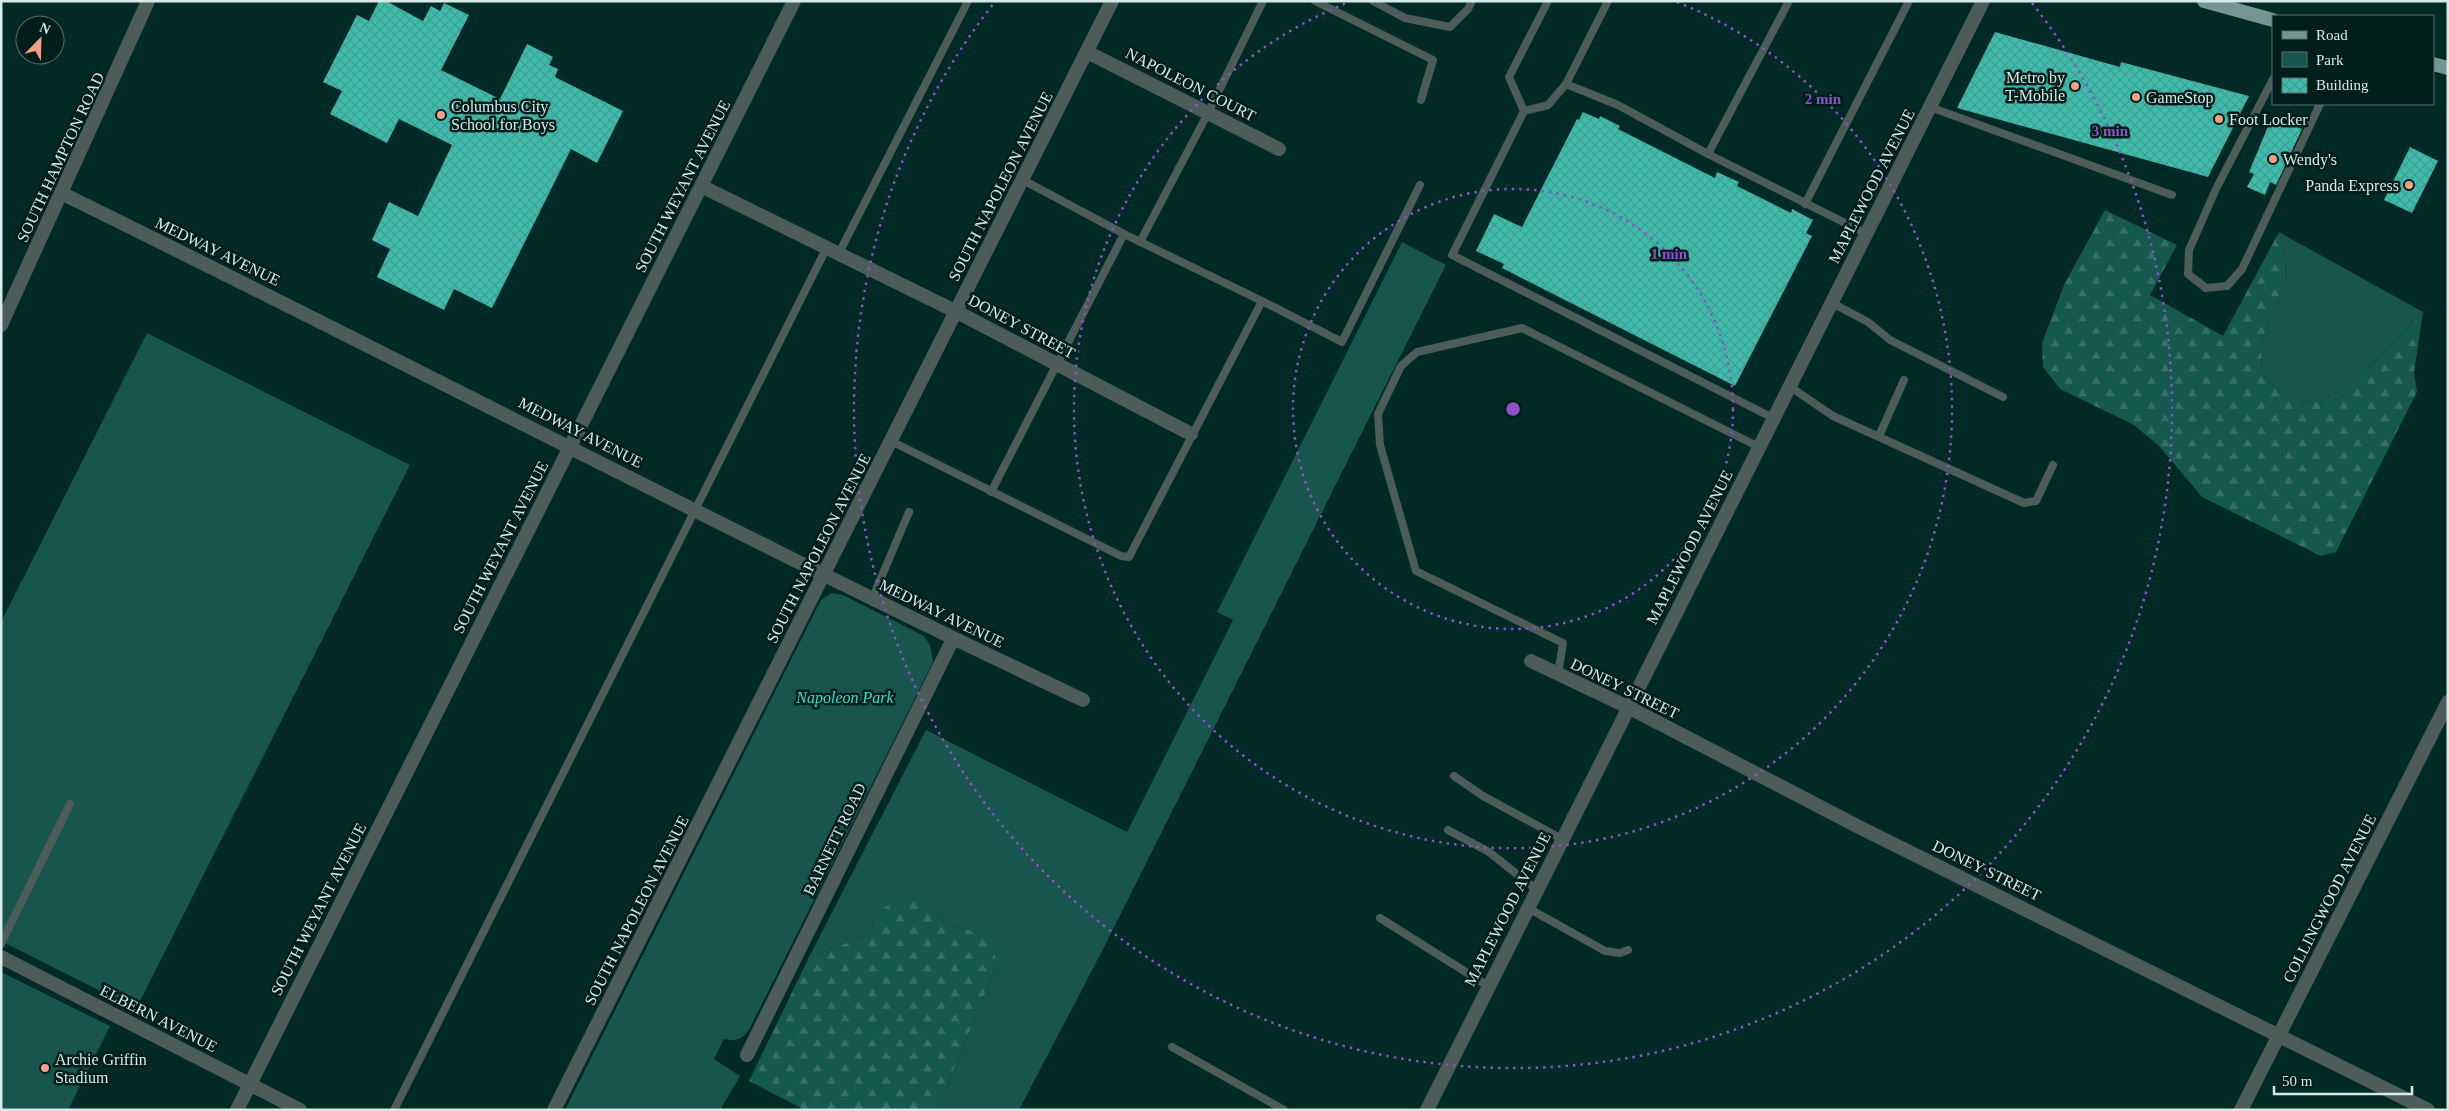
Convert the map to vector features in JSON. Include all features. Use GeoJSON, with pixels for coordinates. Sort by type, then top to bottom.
{"type":"FeatureCollection","features":[{"type":"Feature","properties":{"kind":"main road"},"geometry":{"type":"LineString","coordinates":[[2204,1],[2242,6],[2272,20]]}},
{"type":"Feature","properties":{"kind":"main road"},"geometry":{"type":"LineString","coordinates":[[2434,64],[2448,68]]}},
{"type":"Feature","properties":{"kind":"street","name":"SOUTH HAMPTON ROAD"},"geometry":{"type":"LineString","coordinates":[[1,325],[63,194],[148,1]]}},
{"type":"Feature","properties":{"kind":"street","name":"SOUTH WEYANT AVENUE"},"geometry":{"type":"LineString","coordinates":[[237,1110],[794,1]]}},
{"type":"Feature","properties":{"kind":"street","name":"SOUTH NAPOLEON AVENUE"},"geometry":{"type":"LineString","coordinates":[[554,1110],[1112,1]]}},
{"type":"Feature","properties":{"kind":"street","name":"MAPLEWOOD AVENUE"},"geometry":{"type":"LineString","coordinates":[[1426,1110],[1984,1]]}},
{"type":"Feature","properties":{"kind":"street","name":"NAPOLEON COURT"},"geometry":{"type":"LineString","coordinates":[[1087,52],[1279,149]]}},
{"type":"Feature","properties":{"kind":"street","name":"DONEY STREET"},"geometry":{"type":"LineString","coordinates":[[701,186],[957,312],[1191,434]]}},
{"type":"Feature","properties":{"kind":"street","name":"MEDWAY AVENUE"},"geometry":{"type":"LineString","coordinates":[[63,194],[571,446],[872,599],[1083,700]]}},
{"type":"Feature","properties":{"kind":"street","name":"BARNETT ROAD"},"geometry":{"type":"LineString","coordinates":[[747,1055],[953,639]]}},
{"type":"Feature","properties":{"kind":"street","name":"DONEY STREET"},"geometry":{"type":"LineString","coordinates":[[1531,661],[1628,707],[1870,832],[2279,1034],[2428,1110]]}},
{"type":"Feature","properties":{"kind":"street","name":"COLLINGWOOD AVENUE"},"geometry":{"type":"LineString","coordinates":[[2241,1110],[2448,702]]}},
{"type":"Feature","properties":{"kind":"street","name":"ELBERN AVENUE"},"geometry":{"type":"LineString","coordinates":[[1,957],[300,1110]]}},
{"type":"Feature","properties":{"kind":"lane"},"geometry":{"type":"LineString","coordinates":[[394,1110],[697,510],[833,250],[968,1]]}},
{"type":"Feature","properties":{"kind":"lane"},"geometry":{"type":"LineString","coordinates":[[1140,242],[1208,113],[1263,1]]}},
{"type":"Feature","properties":{"kind":"lane"},"geometry":{"type":"LineString","coordinates":[[1315,1],[1433,60],[1421,100]]}},
{"type":"Feature","properties":{"kind":"lane"},"geometry":{"type":"LineString","coordinates":[[1373,1],[1406,18],[1450,27],[1468,9],[1472,1]]}},
{"type":"Feature","properties":{"kind":"lane"},"geometry":{"type":"LineString","coordinates":[[1548,1],[1510,77],[1524,111],[1452,255],[1773,418]]}},
{"type":"Feature","properties":{"kind":"lane"},"geometry":{"type":"LineString","coordinates":[[1524,111],[1548,105],[1566,84],[1608,1]]}},
{"type":"Feature","properties":{"kind":"lane"},"geometry":{"type":"LineString","coordinates":[[1708,154],[1789,1]]}},
{"type":"Feature","properties":{"kind":"lane"},"geometry":{"type":"LineString","coordinates":[[1805,204],[1908,1]]}},
{"type":"Feature","properties":{"kind":"lane"},"geometry":{"type":"LineString","coordinates":[[2272,81],[2216,189],[2189,250],[2188,274],[2206,288],[2227,286],[2242,269],[2320,105]]}},
{"type":"Feature","properties":{"kind":"lane"},"geometry":{"type":"LineString","coordinates":[[1566,84],[1618,105],[1708,154],[1758,177],[1805,204],[1867,234]]}},
{"type":"Feature","properties":{"kind":"lane"},"geometry":{"type":"LineString","coordinates":[[1930,107],[2172,195]]}},
{"type":"Feature","properties":{"kind":"lane"},"geometry":{"type":"LineString","coordinates":[[1023,180],[1124,234],[1342,342],[1420,185]]}},
{"type":"Feature","properties":{"kind":"lane"},"geometry":{"type":"LineString","coordinates":[[991,492],[1124,234]]}},
{"type":"Feature","properties":{"kind":"lane"},"geometry":{"type":"LineString","coordinates":[[891,442],[1121,556],[1129,557],[1191,434],[1262,301]]}},
{"type":"Feature","properties":{"kind":"lane"},"geometry":{"type":"LineString","coordinates":[[1832,303],[1868,322],[1890,340],[2003,397]]}},
{"type":"Feature","properties":{"kind":"lane"},"geometry":{"type":"LineString","coordinates":[[1558,674],[1563,642],[1416,571],[1380,445],[1378,414],[1401,366],[1417,352],[1522,328],[1759,447]]}},
{"type":"Feature","properties":{"kind":"lane"},"geometry":{"type":"LineString","coordinates":[[1879,436],[1904,380]]}},
{"type":"Feature","properties":{"kind":"lane"},"geometry":{"type":"LineString","coordinates":[[1789,386],[1833,416],[2024,503],[2036,501],[2053,465]]}},
{"type":"Feature","properties":{"kind":"lane"},"geometry":{"type":"LineString","coordinates":[[872,599],[909,512]]}},
{"type":"Feature","properties":{"kind":"lane"},"geometry":{"type":"LineString","coordinates":[[1454,776],[1483,796],[1562,838]]}},
{"type":"Feature","properties":{"kind":"lane"},"geometry":{"type":"LineString","coordinates":[[1,944],[70,804]]}},
{"type":"Feature","properties":{"kind":"lane"},"geometry":{"type":"LineString","coordinates":[[1448,830],[1489,852],[1537,890]]}},
{"type":"Feature","properties":{"kind":"lane"},"geometry":{"type":"LineString","coordinates":[[1528,908],[1605,951],[1620,953],[1628,950]]}},
{"type":"Feature","properties":{"kind":"lane"},"geometry":{"type":"LineString","coordinates":[[1380,918],[1488,986]]}},
{"type":"Feature","properties":{"kind":"lane"},"geometry":{"type":"LineString","coordinates":[[1172,1047],[1284,1110]]}},
{"type":"Feature","properties":{"kind":"green space"},"geometry":{"type":"Polygon","coordinates":[[[2105,210],[2177,245],[2150,295],[2223,336],[2279,232],[2286,258],[2285,282],[2261,343],[2262,374],[2285,394],[2299,400],[2315,402],[2327,399],[2356,379],[2423,312],[2414,373],[2417,392],[2336,552],[2321,556],[2202,497],[2160,447],[2134,425],[2060,389],[2043,367],[2042,343],[2064,285],[2105,210]]]}},
{"type":"Feature","properties":{"kind":"green space"},"geometry":{"type":"Polygon","coordinates":[[[2279,232],[2423,312],[2356,379],[2327,399],[2315,402],[2299,400],[2285,394],[2262,374],[2261,343],[2285,282],[2286,258],[2279,232]]]}},
{"type":"Feature","properties":{"kind":"green space"},"geometry":{"type":"Polygon","coordinates":[[[1402,242],[1446,265],[1101,953],[1019,1110],[937,1110],[997,965],[975,931],[947,925],[919,900],[884,908],[865,936],[809,957],[926,730],[1127,832],[1233,620],[1217,612],[1402,242]]]}},
{"type":"Feature","properties":{"kind":"green space"},"geometry":{"type":"Polygon","coordinates":[[[147,333],[410,465],[136,1009],[1,941],[1,622],[147,333]]]}},
{"type":"Feature","properties":{"kind":"green space","name":"Napoleon Park"},"geometry":{"type":"Polygon","coordinates":[[[832,593],[843,595],[924,636],[930,645],[933,662],[749,1030],[738,1039],[724,1039],[714,1059],[740,1076],[720,1110],[565,1110],[821,600],[832,593]]]}},
{"type":"Feature","properties":{"kind":"green space"},"geometry":{"type":"Polygon","coordinates":[[[897,899],[919,900],[947,925],[975,931],[992,941],[997,965],[937,1110],[805,1110],[749,1081],[809,957],[865,936],[884,908],[897,899]]]}},
{"type":"Feature","properties":{"kind":"green space","name":"Archie Griffin Stadium"},"geometry":{"type":"Polygon","coordinates":[[[1,972],[110,1026],[68,1110],[1,1110],[1,972]]]}},
{"type":"Feature","properties":{"kind":"building"},"geometry":{"type":"Polygon","coordinates":[[[379,1],[386,1],[423,21],[431,6],[440,11],[444,3],[469,15],[441,70],[500,99],[527,44],[553,57],[549,65],[558,69],[555,77],[623,111],[597,163],[571,149],[492,308],[454,289],[444,310],[377,277],[390,249],[372,240],[389,202],[418,216],[452,145],[399,119],[387,143],[330,114],[342,91],[323,82],[357,15],[369,21],[379,1]]]}},
{"type":"Feature","properties":{"kind":"building"},"geometry":{"type":"Polygon","coordinates":[[[1995,32],[2120,67],[2121,62],[2249,96],[2208,177],[1957,108],[1995,32]]]}},
{"type":"Feature","properties":{"kind":"building"},"geometry":{"type":"Polygon","coordinates":[[[1583,112],[1599,119],[1600,116],[1620,126],[1618,129],[1715,178],[1717,172],[1739,182],[1737,186],[1791,213],[1792,209],[1813,220],[1806,233],[1812,236],[1735,386],[1502,268],[1504,264],[1476,251],[1494,214],[1522,227],[1577,119],[1579,120],[1583,112]]]}},
{"type":"Feature","properties":{"kind":"building","name":"Wendy's"},"geometry":{"type":"Polygon","coordinates":[[[2276,117],[2302,129],[2276,185],[2270,182],[2265,195],[2247,187],[2254,174],[2249,172],[2269,124],[2272,126],[2276,117]]]}},
{"type":"Feature","properties":{"kind":"building","name":"Panda Express"},"geometry":{"type":"Polygon","coordinates":[[[2410,147],[2438,161],[2412,213],[2384,200],[2410,147]]]}},
{"type":"Feature","properties":{"kind":"place","name":"Metro by T-Mobile"},"geometry":{"type":"Point","coordinates":[2075,86]}},
{"type":"Feature","properties":{"kind":"place","name":"GameStop"},"geometry":{"type":"Point","coordinates":[2136,97]}},
{"type":"Feature","properties":{"kind":"place","name":"Columbus City School for Boys"},"geometry":{"type":"Point","coordinates":[441,115]}},
{"type":"Feature","properties":{"kind":"place","name":"Foot Locker"},"geometry":{"type":"Point","coordinates":[2219,119]}},
{"type":"Feature","properties":{"kind":"place","name":"Wendy's"},"geometry":{"type":"Point","coordinates":[2273,159]}},
{"type":"Feature","properties":{"kind":"place","name":"Panda Express"},"geometry":{"type":"Point","coordinates":[2409,185]}},
{"type":"Feature","properties":{"kind":"place","name":"Archie Griffin Stadium"},"geometry":{"type":"Point","coordinates":[45,1068]}}]}
